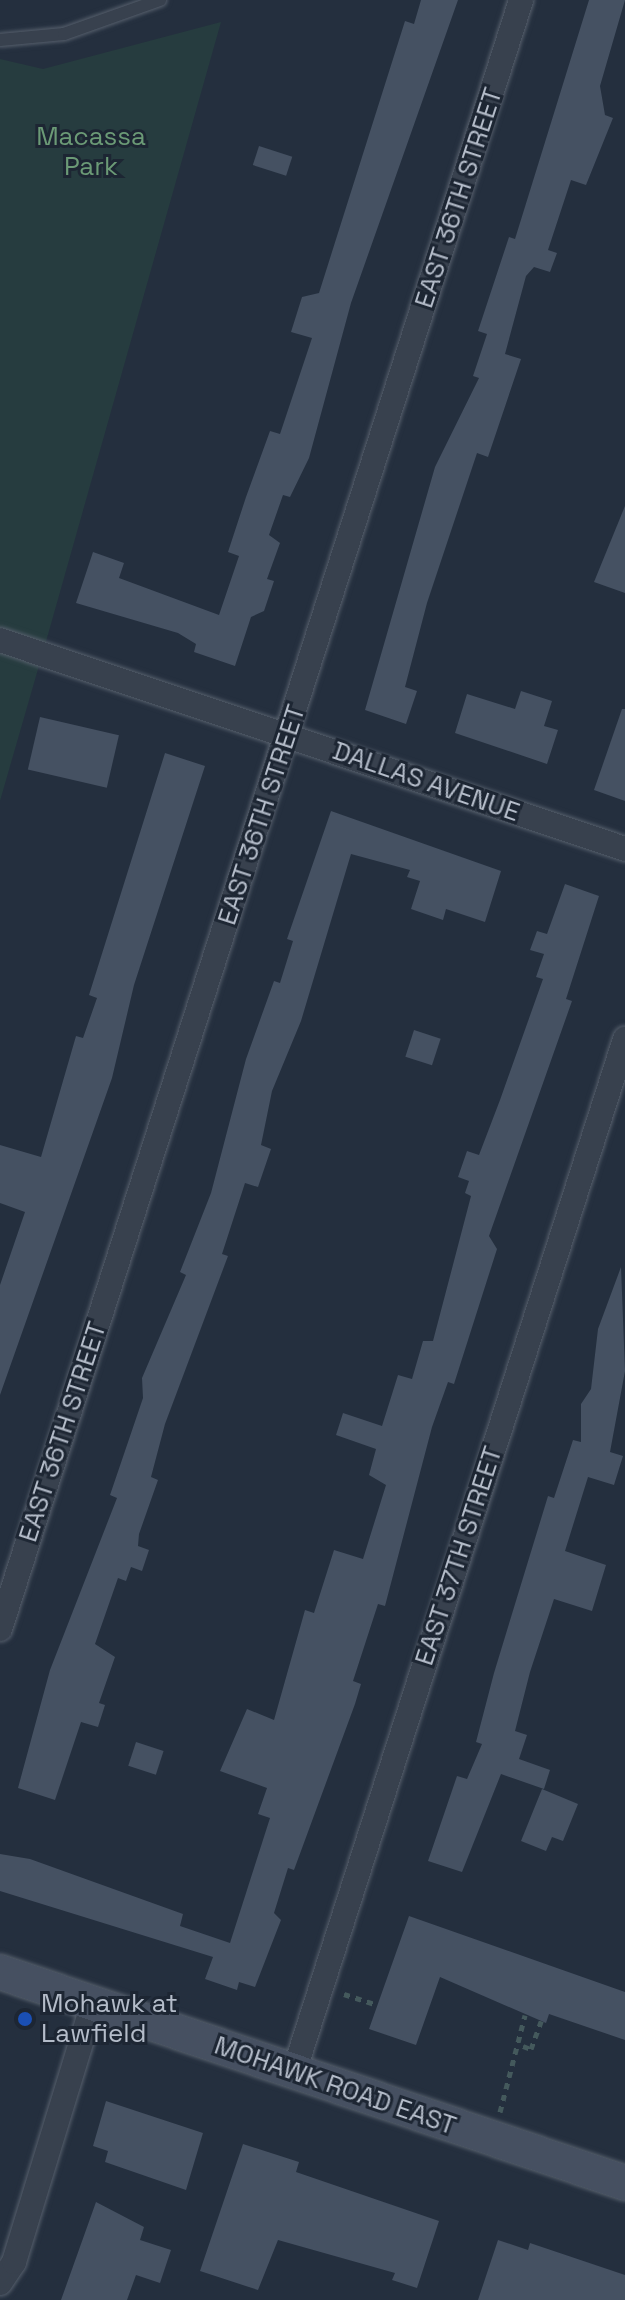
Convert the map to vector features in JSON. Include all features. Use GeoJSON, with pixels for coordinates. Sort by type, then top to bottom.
{"type":"FeatureCollection","features":[{"type":"Feature","properties":{"kind":"main road","name":"MOHAWK ROAD EAST"},"geometry":{"type":"LineString","coordinates":[[0,1972],[625,2183]]}},
{"type":"Feature","properties":{"kind":"street","name":"EAST 36TH STREET"},"geometry":{"type":"LineString","coordinates":[[0,1629],[521,0]]}},
{"type":"Feature","properties":{"kind":"street","name":"DALLAS AVENUE"},"geometry":{"type":"LineString","coordinates":[[0,640],[625,849]]}},
{"type":"Feature","properties":{"kind":"street","name":"EAST 37TH STREET"},"geometry":{"type":"LineString","coordinates":[[294,2072],[625,1039]]}},
{"type":"Feature","properties":{"kind":"street"},"geometry":{"type":"LineString","coordinates":[[0,2283],[14,2262],[93,2004]]}},
{"type":"Feature","properties":{"kind":"lane"},"geometry":{"type":"LineString","coordinates":[[0,40],[64,34],[160,0]]}},
{"type":"Feature","properties":{"kind":"path"},"geometry":{"type":"LineString","coordinates":[[321,1987],[377,2005]]}},
{"type":"Feature","properties":{"kind":"path"},"geometry":{"type":"LineString","coordinates":[[525,2015],[515,2043],[531,2049],[541,2021]]}},
{"type":"Feature","properties":{"kind":"path"},"geometry":{"type":"LineString","coordinates":[[491,2139],[523,2046]]}},
{"type":"Feature","properties":{"kind":"green space","name":"Macassa Park"},"geometry":{"type":"Polygon","coordinates":[[[221,22],[0,801],[0,59],[43,69],[221,22]]]}},
{"type":"Feature","properties":{"kind":"building"},"geometry":{"type":"Polygon","coordinates":[[[421,0],[458,0],[351,303],[309,458],[290,497],[283,495],[269,535],[280,543],[267,579],[274,581],[264,611],[251,617],[235,666],[194,652],[196,644],[178,633],[76,603],[93,552],[124,563],[119,578],[219,615],[239,556],[228,552],[246,497],[270,431],[280,434],[312,338],[291,332],[302,297],[319,293],[405,21],[414,24],[421,0]]]}},
{"type":"Feature","properties":{"kind":"building"},"geometry":{"type":"Polygon","coordinates":[[[589,0],[625,0],[600,86],[605,115],[613,118],[586,185],[571,180],[548,250],[557,253],[550,272],[534,267],[526,276],[505,354],[521,359],[488,457],[477,453],[427,603],[405,687],[417,691],[406,724],[365,710],[435,467],[479,378],[473,376],[487,334],[478,331],[509,237],[515,239],[589,0]]]}},
{"type":"Feature","properties":{"kind":"building"},"geometry":{"type":"Polygon","coordinates":[[[259,146],[292,157],[286,176],[253,165],[259,146]]]}},
{"type":"Feature","properties":{"kind":"building"},"geometry":{"type":"Polygon","coordinates":[[[625,506],[625,593],[594,582],[625,506]]]}},
{"type":"Feature","properties":{"kind":"building"},"geometry":{"type":"Polygon","coordinates":[[[521,691],[552,701],[544,726],[558,730],[547,764],[455,733],[467,694],[515,709],[521,691]]]}},
{"type":"Feature","properties":{"kind":"building"},"geometry":{"type":"Polygon","coordinates":[[[622,709],[625,709],[625,801],[594,790],[622,709]]]}},
{"type":"Feature","properties":{"kind":"building"},"geometry":{"type":"Polygon","coordinates":[[[40,717],[119,735],[107,788],[28,770],[40,717]]]}},
{"type":"Feature","properties":{"kind":"building"},"geometry":{"type":"Polygon","coordinates":[[[165,753],[205,766],[134,985],[112,1078],[0,1395],[0,1285],[25,1212],[0,1203],[0,1145],[41,1157],[76,1036],[83,1038],[97,998],[89,995],[165,753]]]}},
{"type":"Feature","properties":{"kind":"building"},"geometry":{"type":"Polygon","coordinates":[[[331,811],[501,871],[485,922],[446,909],[443,920],[411,909],[420,881],[407,877],[410,870],[351,854],[301,1021],[272,1091],[261,1145],[271,1149],[258,1187],[245,1183],[222,1254],[228,1256],[165,1424],[151,1477],[158,1480],[139,1534],[138,1546],[149,1550],[142,1571],[131,1567],[126,1581],[118,1578],[95,1644],[115,1657],[99,1703],[105,1705],[98,1727],[81,1722],[55,1800],[18,1788],[50,1670],[117,1498],[110,1495],[143,1398],[142,1378],[186,1275],[180,1272],[211,1193],[246,1059],[274,981],[280,983],[293,941],[287,939],[331,811]]]}},
{"type":"Feature","properties":{"kind":"building"},"geometry":{"type":"Polygon","coordinates":[[[565,884],[599,896],[566,999],[572,1001],[489,1236],[497,1249],[454,1384],[448,1382],[432,1427],[385,1606],[378,1604],[353,1681],[361,1684],[355,1704],[294,1870],[288,1868],[274,1913],[281,1920],[255,1987],[239,1982],[237,1990],[205,1979],[213,1957],[0,1891],[0,1854],[30,1859],[183,1914],[180,1926],[230,1943],[270,1818],[258,1814],[267,1788],[220,1771],[247,1709],[274,1720],[305,1610],[314,1613],[334,1550],[363,1559],[386,1485],[369,1475],[376,1449],[336,1435],[343,1413],[382,1426],[398,1375],[412,1379],[423,1341],[433,1341],[471,1196],[465,1193],[469,1181],[458,1177],[467,1151],[479,1155],[500,1100],[543,979],[536,977],[544,954],[530,950],[537,931],[547,934],[565,884]]]}},
{"type":"Feature","properties":{"kind":"building"},"geometry":{"type":"Polygon","coordinates":[[[414,1030],[441,1039],[432,1065],[405,1057],[414,1030]]]}},
{"type":"Feature","properties":{"kind":"building"},"geometry":{"type":"Polygon","coordinates":[[[621,1267],[625,1371],[610,1452],[623,1456],[614,1485],[588,1477],[565,1551],[606,1565],[592,1611],[554,1599],[530,1672],[515,1731],[527,1735],[519,1759],[550,1770],[544,1789],[501,1774],[462,1872],[428,1861],[457,1776],[467,1779],[482,1744],[476,1742],[494,1673],[548,1496],[554,1498],[573,1440],[581,1442],[581,1404],[591,1389],[598,1329],[621,1267]]]}},
{"type":"Feature","properties":{"kind":"building"},"geometry":{"type":"Polygon","coordinates":[[[136,1742],[164,1751],[156,1775],[128,1766],[136,1742]]]}},
{"type":"Feature","properties":{"kind":"building"},"geometry":{"type":"Polygon","coordinates":[[[542,1789],[578,1804],[563,1841],[552,1837],[546,1851],[521,1841],[542,1789]]]}},
{"type":"Feature","properties":{"kind":"building"},"geometry":{"type":"Polygon","coordinates":[[[409,1916],[625,1992],[625,2040],[549,2014],[546,2023],[440,1977],[416,2045],[369,2029],[409,1916]]]}},
{"type":"Feature","properties":{"kind":"building"},"geometry":{"type":"Polygon","coordinates":[[[106,2101],[203,2133],[186,2190],[105,2162],[108,2151],[93,2146],[106,2101]]]}},
{"type":"Feature","properties":{"kind":"building"},"geometry":{"type":"Polygon","coordinates":[[[243,2144],[299,2162],[296,2172],[439,2221],[417,2288],[392,2280],[395,2273],[278,2240],[258,2290],[200,2271],[243,2144]]]}},
{"type":"Feature","properties":{"kind":"building"},"geometry":{"type":"Polygon","coordinates":[[[96,2202],[144,2227],[140,2240],[171,2250],[160,2283],[136,2275],[127,2300],[61,2300],[96,2202]]]}},
{"type":"Feature","properties":{"kind":"building"},"geometry":{"type":"Polygon","coordinates":[[[498,2240],[528,2250],[530,2243],[625,2275],[625,2300],[478,2300],[498,2240]]]}},
{"type":"Feature","properties":{"kind":"place","name":"Mohawk at Lawfield"},"geometry":{"type":"Point","coordinates":[25,2019]}}]}
